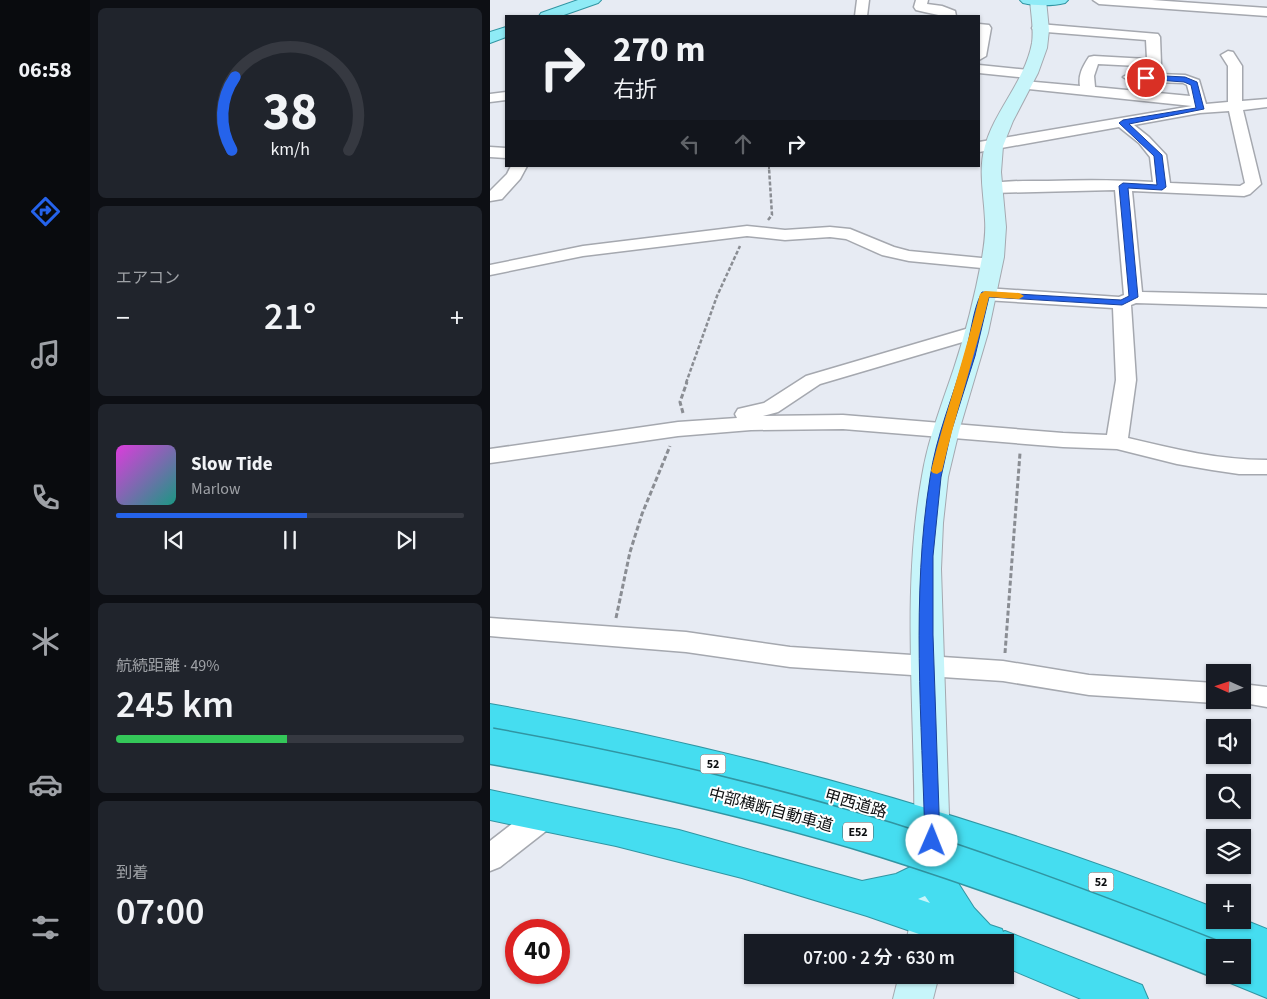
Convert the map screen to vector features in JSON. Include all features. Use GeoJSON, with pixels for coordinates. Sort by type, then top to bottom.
{"type":"FeatureCollection","features":[{"type":"Feature","properties":{"kind":"highway","name":"甲西道路"},"geometry":{"type":"LineString","coordinates":[[490,717],[666,752],[933,824],[1059,866],[1267,947]]}},
{"type":"Feature","properties":{"kind":"highway","name":"中部横断自動車道"},"geometry":{"type":"LineString","coordinates":[[490,746],[563,758],[725,795],[886,840],[1066,901],[1206,955]]}},
{"type":"Feature","properties":{"kind":"highway"},"geometry":{"type":"LineString","coordinates":[[490,805],[639,836],[760,868],[858,897],[927,931],[943,934]]}},
{"type":"Feature","properties":{"kind":"highway"},"geometry":{"type":"LineString","coordinates":[[858,897],[886,894],[909,888],[931,873],[961,920],[979,934]]}},
{"type":"Feature","properties":{"kind":"highway"},"geometry":{"type":"LineString","coordinates":[[1014,953],[1128,999]]}},
{"type":"Feature","properties":{"kind":"highway"},"geometry":{"type":"LineString","coordinates":[[1251,973],[1267,979]]}},
{"type":"Feature","properties":{"kind":"main road"},"geometry":{"type":"LineString","coordinates":[[550,15],[593,0]]}},
{"type":"Feature","properties":{"kind":"main road"},"geometry":{"type":"LineString","coordinates":[[1028,0],[1060,0]]}},
{"type":"Feature","properties":{"kind":"main road"},"geometry":{"type":"LineString","coordinates":[[490,38],[505,32]]}},
{"type":"Feature","properties":{"kind":"street"},"geometry":{"type":"LineString","coordinates":[[861,15],[864,0]]}},
{"type":"Feature","properties":{"kind":"street"},"geometry":{"type":"LineString","coordinates":[[922,0],[920,7],[938,9],[950,15]]}},
{"type":"Feature","properties":{"kind":"street"},"geometry":{"type":"LineString","coordinates":[[927,931],[933,824],[927,668],[926,603],[928,540],[936,477],[946,432],[976,332],[992,264],[996,233],[987,146],[1005,119],[1026,80],[1040,46],[1038,0]]}},
{"type":"Feature","properties":{"kind":"street"},"geometry":{"type":"LineString","coordinates":[[1099,0],[1267,12]]}},
{"type":"Feature","properties":{"kind":"street"},"geometry":{"type":"LineString","coordinates":[[980,28],[984,28],[980,52]]}},
{"type":"Feature","properties":{"kind":"street"},"geometry":{"type":"LineString","coordinates":[[1039,28],[1153,36],[1154,64],[1094,60],[1087,73],[1087,87],[1090,91]]}},
{"type":"Feature","properties":{"kind":"street"},"geometry":{"type":"LineString","coordinates":[[992,188],[1016,186],[1123,186],[1244,191],[1253,184],[1235,105],[1235,66],[1228,55]]}},
{"type":"Feature","properties":{"kind":"street"},"geometry":{"type":"LineString","coordinates":[[980,69],[1026,80],[1090,91],[1199,105],[1267,103]]}},
{"type":"Feature","properties":{"kind":"street"},"geometry":{"type":"LineString","coordinates":[[1126,77],[1185,80],[1194,84],[1199,105]]}},
{"type":"Feature","properties":{"kind":"street"},"geometry":{"type":"LineString","coordinates":[[490,98],[505,96]]}},
{"type":"Feature","properties":{"kind":"street"},"geometry":{"type":"LineString","coordinates":[[987,146],[1123,123],[1199,105]]}},
{"type":"Feature","properties":{"kind":"street"},"geometry":{"type":"LineString","coordinates":[[1123,123],[1144,140],[1153,152],[1158,155],[1162,187]]}},
{"type":"Feature","properties":{"kind":"street"},"geometry":{"type":"LineString","coordinates":[[490,152],[505,153]]}},
{"type":"Feature","properties":{"kind":"street"},"geometry":{"type":"LineString","coordinates":[[492,199],[514,176],[518,167]]}},
{"type":"Feature","properties":{"kind":"street"},"geometry":{"type":"LineString","coordinates":[[1117,442],[1126,380],[1128,300],[1123,186]]}},
{"type":"Feature","properties":{"kind":"street"},"geometry":{"type":"LineString","coordinates":[[490,270],[584,251],[747,231],[785,235],[830,232],[850,234],[888,251],[909,256],[992,264]]}},
{"type":"Feature","properties":{"kind":"street"},"geometry":{"type":"LineString","coordinates":[[985,294],[1128,300],[1267,301]]}},
{"type":"Feature","properties":{"kind":"street"},"geometry":{"type":"LineString","coordinates":[[490,456],[678,428],[771,408],[813,380],[976,332]]}},
{"type":"Feature","properties":{"kind":"street"},"geometry":{"type":"LineString","coordinates":[[678,428],[751,423],[843,422],[946,432],[1117,442],[1177,458],[1239,467],[1267,467]]}},
{"type":"Feature","properties":{"kind":"street"},"geometry":{"type":"LineString","coordinates":[[490,627],[686,642],[790,657],[927,668],[1003,671],[1089,685],[1206,692]]}},
{"type":"Feature","properties":{"kind":"street"},"geometry":{"type":"LineString","coordinates":[[1251,695],[1267,696]]}},
{"type":"Feature","properties":{"kind":"street"},"geometry":{"type":"LineString","coordinates":[[490,858],[545,815]]}},
{"type":"Feature","properties":{"kind":"street"},"geometry":{"type":"LineString","coordinates":[[913,999],[917,984]]}},
{"type":"Feature","properties":{"kind":"path"},"geometry":{"type":"LineString","coordinates":[[613,636],[630,552],[642,514],[684,417],[680,402],[717,296],[747,231],[766,222],[772,214],[769,167]]}},
{"type":"Feature","properties":{"kind":"path"},"geometry":{"type":"LineString","coordinates":[[1003,671],[1021,437]]}},
{"type":"Feature","properties":{"kind":"slow traffic"},"geometry":{"type":"LineString","coordinates":[[937,471],[946,432],[970,356],[985,294],[1019,296]]}},
{"type":"Feature","properties":{"kind":"route"},"geometry":{"type":"LineString","coordinates":[[932,841],[926,635],[928,540],[936,477],[946,432],[970,356],[985,294],[1122,302],[1133,297],[1123,186],[1162,187],[1158,155],[1153,152],[1144,140],[1123,123],[1200,109],[1194,84],[1185,80],[1146,78]]}}]}
